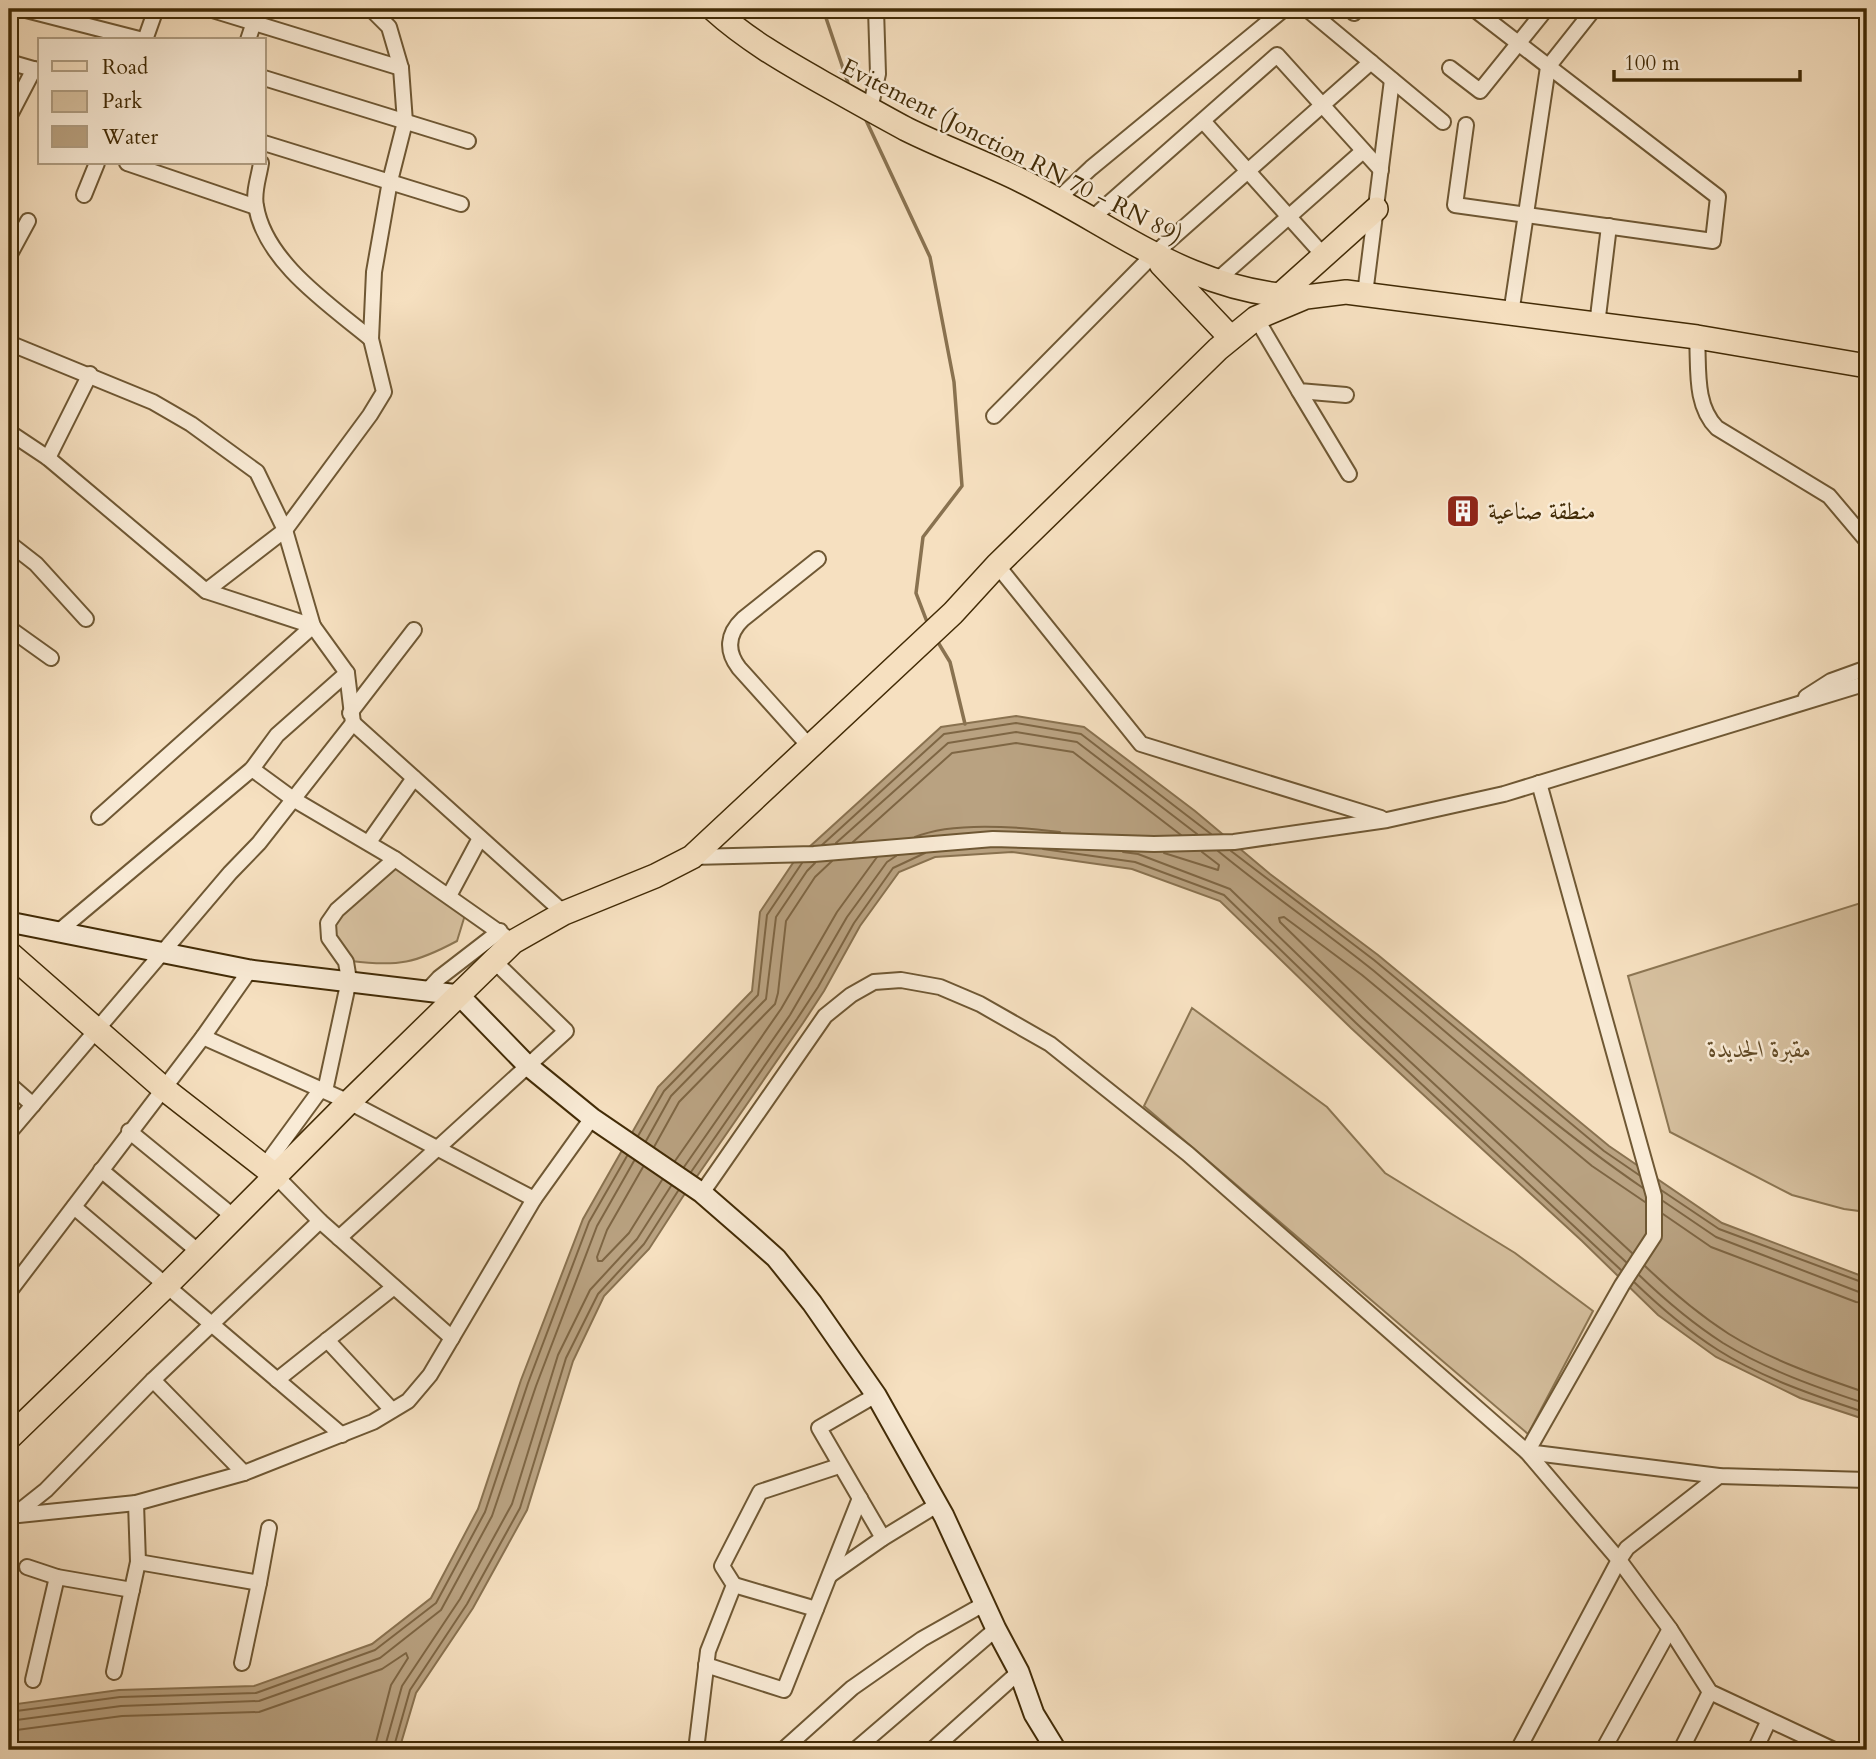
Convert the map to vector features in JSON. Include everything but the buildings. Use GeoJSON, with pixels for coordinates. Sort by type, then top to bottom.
{"type":"FeatureCollection","features":[{"type":"Feature","properties":{"kind":"main road","name":"Evitement (Jonction RN 70 - RN 89)"},"geometry":{"type":"LineString","coordinates":[[713,9],[731,25],[786,62],[870,109],[1058,199],[1153,255],[1215,282],[1279,296],[1306,297]]}},
{"type":"Feature","properties":{"kind":"main road"},"geometry":{"type":"LineString","coordinates":[[1279,296],[1376,209]]}},
{"type":"Feature","properties":{"kind":"main road"},"geometry":{"type":"LineString","coordinates":[[1153,255],[1231,338]]}},
{"type":"Feature","properties":{"kind":"main road"},"geometry":{"type":"LineString","coordinates":[[9,1438],[234,1217],[270,1171],[349,1102],[459,995],[493,960],[506,937],[655,876],[692,857],[953,613],[997,565],[1231,338],[1256,318],[1306,297],[1346,292],[1697,337],[1867,366]]}},
{"type":"Feature","properties":{"kind":"main road"},"geometry":{"type":"LineString","coordinates":[[9,954],[163,1088],[270,1171]]}},
{"type":"Feature","properties":{"kind":"street"},"geometry":{"type":"LineString","coordinates":[[22,9],[136,38]]}},
{"type":"Feature","properties":{"kind":"street"},"geometry":{"type":"LineString","coordinates":[[145,38],[156,9]]}},
{"type":"Feature","properties":{"kind":"street"},"geometry":{"type":"LineString","coordinates":[[209,9],[240,13],[254,22],[401,68]]}},
{"type":"Feature","properties":{"kind":"street"},"geometry":{"type":"LineString","coordinates":[[206,591],[285,530],[370,415],[384,391],[371,340],[374,272],[390,181],[405,122],[401,68],[389,27],[371,9]]}},
{"type":"Feature","properties":{"kind":"street"},"geometry":{"type":"LineString","coordinates":[[870,109],[878,74],[876,9]]}},
{"type":"Feature","properties":{"kind":"street"},"geometry":{"type":"LineString","coordinates":[[1058,199],[1091,168],[1284,9]]}},
{"type":"Feature","properties":{"kind":"street"},"geometry":{"type":"LineString","coordinates":[[1307,9],[1443,122]]}},
{"type":"Feature","properties":{"kind":"street"},"geometry":{"type":"LineString","coordinates":[[1466,125],[1455,205],[1713,241],[1718,197],[1474,9]]}},
{"type":"Feature","properties":{"kind":"street"},"geometry":{"type":"LineString","coordinates":[[1450,68],[1480,91],[1546,9]]}},
{"type":"Feature","properties":{"kind":"street"},"geometry":{"type":"LineString","coordinates":[[1511,314],[1548,67],[1594,9]]}},
{"type":"Feature","properties":{"kind":"street"},"geometry":{"type":"LineString","coordinates":[[249,38],[254,22]]}},
{"type":"Feature","properties":{"kind":"street"},"geometry":{"type":"LineString","coordinates":[[1090,220],[1277,55],[1381,170]]}},
{"type":"Feature","properties":{"kind":"street"},"geometry":{"type":"LineString","coordinates":[[9,62],[37,70],[9,117]]}},
{"type":"Feature","properties":{"kind":"street"},"geometry":{"type":"LineString","coordinates":[[995,416],[1153,255],[1371,62]]}},
{"type":"Feature","properties":{"kind":"street"},"geometry":{"type":"LineString","coordinates":[[266,79],[468,141]]}},
{"type":"Feature","properties":{"kind":"street"},"geometry":{"type":"LineString","coordinates":[[1365,295],[1392,80]]}},
{"type":"Feature","properties":{"kind":"street"},"geometry":{"type":"LineString","coordinates":[[1203,121],[1324,256]]}},
{"type":"Feature","properties":{"kind":"street"},"geometry":{"type":"LineString","coordinates":[[266,145],[461,204]]}},
{"type":"Feature","properties":{"kind":"street"},"geometry":{"type":"LineString","coordinates":[[1215,282],[1363,151]]}},
{"type":"Feature","properties":{"kind":"street"},"geometry":{"type":"LineString","coordinates":[[83,195],[97,164]]}},
{"type":"Feature","properties":{"kind":"street"},"geometry":{"type":"LineString","coordinates":[[131,164],[256,207]]}},
{"type":"Feature","properties":{"kind":"street"},"geometry":{"type":"LineString","coordinates":[[261,164],[255,192],[256,207],[273,250],[318,295],[371,340]]}},
{"type":"Feature","properties":{"kind":"street"},"geometry":{"type":"LineString","coordinates":[[9,256],[28,221]]}},
{"type":"Feature","properties":{"kind":"street"},"geometry":{"type":"LineString","coordinates":[[1597,324],[1609,226]]}},
{"type":"Feature","properties":{"kind":"street"},"geometry":{"type":"LineString","coordinates":[[1256,318],[1349,474]]}},
{"type":"Feature","properties":{"kind":"street"},"geometry":{"type":"LineString","coordinates":[[1697,337],[1701,402],[1709,420],[1727,434],[1829,496],[1867,541]]}},
{"type":"Feature","properties":{"kind":"street"},"geometry":{"type":"LineString","coordinates":[[9,343],[153,402],[191,424],[257,472],[285,530],[313,626],[346,673],[351,718],[564,913]]}},
{"type":"Feature","properties":{"kind":"street"},"geometry":{"type":"LineString","coordinates":[[48,458],[90,374]]}},
{"type":"Feature","properties":{"kind":"street"},"geometry":{"type":"LineString","coordinates":[[1299,391],[1346,395]]}},
{"type":"Feature","properties":{"kind":"street"},"geometry":{"type":"LineString","coordinates":[[9,432],[48,458],[206,591],[313,626]]}},
{"type":"Feature","properties":{"kind":"street"},"geometry":{"type":"LineString","coordinates":[[9,543],[36,564],[86,619]]}},
{"type":"Feature","properties":{"kind":"street"},"geometry":{"type":"LineString","coordinates":[[810,747],[733,661],[729,643],[736,625],[818,559]]}},
{"type":"Feature","properties":{"kind":"street"},"geometry":{"type":"LineString","coordinates":[[997,565],[1141,744],[1387,820]]}},
{"type":"Feature","properties":{"kind":"street"},"geometry":{"type":"LineString","coordinates":[[99,817],[313,626]]}},
{"type":"Feature","properties":{"kind":"street"},"geometry":{"type":"LineString","coordinates":[[9,628],[51,658]]}},
{"type":"Feature","properties":{"kind":"street"},"geometry":{"type":"LineString","coordinates":[[9,1133],[230,873],[259,843],[414,630]]}},
{"type":"Feature","properties":{"kind":"street"},"geometry":{"type":"LineString","coordinates":[[1790,708],[1831,681],[1867,668]]}},
{"type":"Feature","properties":{"kind":"street"},"geometry":{"type":"LineString","coordinates":[[58,932],[252,769],[277,735],[346,673]]}},
{"type":"Feature","properties":{"kind":"street"},"geometry":{"type":"LineString","coordinates":[[692,857],[814,853],[993,839],[1154,844],[1234,842],[1387,820],[1504,794],[1867,683]]}},
{"type":"Feature","properties":{"kind":"street"},"geometry":{"type":"LineString","coordinates":[[252,769],[293,799],[395,859],[506,937],[439,978],[427,990]]}},
{"type":"Feature","properties":{"kind":"street"},"geometry":{"type":"LineString","coordinates":[[369,842],[414,778]]}},
{"type":"Feature","properties":{"kind":"street"},"geometry":{"type":"LineString","coordinates":[[1527,1452],[1622,1285],[1654,1236],[1654,1196],[1539,783]]}},
{"type":"Feature","properties":{"kind":"street"},"geometry":{"type":"LineString","coordinates":[[449,896],[480,838]]}},
{"type":"Feature","properties":{"kind":"street"},"geometry":{"type":"LineString","coordinates":[[395,859],[337,910],[328,923],[329,938],[346,962],[349,980],[323,1090],[270,1171],[320,1221],[452,1338]]}},
{"type":"Feature","properties":{"kind":"street"},"geometry":{"type":"LineString","coordinates":[[9,922],[250,970],[459,995],[527,1065],[600,1123],[698,1191],[776,1258],[812,1303],[876,1395],[937,1504],[1019,1672],[1034,1714],[1056,1750]]}},
{"type":"Feature","properties":{"kind":"street"},"geometry":{"type":"LineString","coordinates":[[339,1238],[566,1031],[493,960]]}},
{"type":"Feature","properties":{"kind":"street"},"geometry":{"type":"LineString","coordinates":[[9,1292],[203,1037],[250,970]]}},
{"type":"Feature","properties":{"kind":"street"},"geometry":{"type":"LineString","coordinates":[[698,1191],[825,1016],[851,995],[874,982],[901,980],[940,987],[980,1004],[1050,1044],[1188,1154],[1527,1452],[1619,1560],[1670,1629],[1710,1692],[1834,1750]]}},
{"type":"Feature","properties":{"kind":"street"},"geometry":{"type":"LineString","coordinates":[[203,1037],[349,1102],[534,1199]]}},
{"type":"Feature","properties":{"kind":"street"},"geometry":{"type":"LineString","coordinates":[[9,1084],[33,1105]]}},
{"type":"Feature","properties":{"kind":"street"},"geometry":{"type":"LineString","coordinates":[[9,1518],[136,1503],[243,1473],[373,1422],[408,1401],[430,1375],[534,1199],[600,1123]]}},
{"type":"Feature","properties":{"kind":"street"},"geometry":{"type":"LineString","coordinates":[[129,1131],[234,1217]]}},
{"type":"Feature","properties":{"kind":"street"},"geometry":{"type":"LineString","coordinates":[[101,1170],[199,1252]]}},
{"type":"Feature","properties":{"kind":"street"},"geometry":{"type":"LineString","coordinates":[[74,1207],[342,1435]]}},
{"type":"Feature","properties":{"kind":"street"},"geometry":{"type":"LineString","coordinates":[[9,1518],[47,1490],[153,1380],[320,1221]]}},
{"type":"Feature","properties":{"kind":"street"},"geometry":{"type":"LineString","coordinates":[[277,1380],[394,1287]]}},
{"type":"Feature","properties":{"kind":"street"},"geometry":{"type":"LineString","coordinates":[[327,1340],[392,1410]]}},
{"type":"Feature","properties":{"kind":"street"},"geometry":{"type":"LineString","coordinates":[[153,1380],[243,1473]]}},
{"type":"Feature","properties":{"kind":"street"},"geometry":{"type":"LineString","coordinates":[[876,1395],[818,1428],[883,1538]]}},
{"type":"Feature","properties":{"kind":"street"},"geometry":{"type":"LineString","coordinates":[[1527,1452],[1719,1476],[1867,1480]]}},
{"type":"Feature","properties":{"kind":"street"},"geometry":{"type":"LineString","coordinates":[[816,1609],[734,1586],[722,1566],[760,1492],[839,1466]]}},
{"type":"Feature","properties":{"kind":"street"},"geometry":{"type":"LineString","coordinates":[[1518,1750],[1627,1548],[1719,1476]]}},
{"type":"Feature","properties":{"kind":"street"},"geometry":{"type":"LineString","coordinates":[[706,1665],[784,1690],[860,1498]]}},
{"type":"Feature","properties":{"kind":"street"},"geometry":{"type":"LineString","coordinates":[[114,1672],[138,1562],[136,1503]]}},
{"type":"Feature","properties":{"kind":"street"},"geometry":{"type":"LineString","coordinates":[[829,1576],[937,1504]]}},
{"type":"Feature","properties":{"kind":"street"},"geometry":{"type":"LineString","coordinates":[[243,1663],[269,1528]]}},
{"type":"Feature","properties":{"kind":"street"},"geometry":{"type":"LineString","coordinates":[[138,1562],[260,1583]]}},
{"type":"Feature","properties":{"kind":"street"},"geometry":{"type":"LineString","coordinates":[[27,1567],[57,1577],[132,1590]]}},
{"type":"Feature","properties":{"kind":"street"},"geometry":{"type":"LineString","coordinates":[[33,1679],[57,1577]]}},
{"type":"Feature","properties":{"kind":"street"},"geometry":{"type":"LineString","coordinates":[[696,1750],[708,1651],[734,1586]]}},
{"type":"Feature","properties":{"kind":"street"},"geometry":{"type":"LineString","coordinates":[[783,1750],[852,1688],[922,1639],[984,1604]]}},
{"type":"Feature","properties":{"kind":"street"},"geometry":{"type":"LineString","coordinates":[[855,1750],[996,1629]]}},
{"type":"Feature","properties":{"kind":"street"},"geometry":{"type":"LineString","coordinates":[[1603,1750],[1670,1629]]}},
{"type":"Feature","properties":{"kind":"street"},"geometry":{"type":"LineString","coordinates":[[932,1750],[948,1744],[1019,1672]]}},
{"type":"Feature","properties":{"kind":"street"},"geometry":{"type":"LineString","coordinates":[[1681,1750],[1710,1692]]}},
{"type":"Feature","properties":{"kind":"street"},"geometry":{"type":"LineString","coordinates":[[1755,1750],[1769,1720]]}},
{"type":"Feature","properties":{"kind":"green space"},"geometry":{"type":"Polygon","coordinates":[[[395,867],[465,915],[457,941],[406,962],[382,964],[351,961],[331,933],[332,922],[395,867]]]}},
{"type":"Feature","properties":{"kind":"green space","name":"مقبرة الجديدة"},"geometry":{"type":"Polygon","coordinates":[[[1867,901],[1867,1212],[1844,1209],[1792,1195],[1670,1132],[1628,976],[1867,901]]]}},
{"type":"Feature","properties":{"kind":"green space"},"geometry":{"type":"Polygon","coordinates":[[[1192,1008],[1327,1107],[1385,1173],[1515,1253],[1593,1311],[1528,1434],[1144,1106],[1192,1008]]]}},
{"type":"Feature","properties":{"kind":"water"},"geometry":{"type":"Polygon","coordinates":[[[1016,716],[1084,727],[1195,811],[1270,874],[1378,955],[1609,1146],[1722,1223],[1867,1278],[1867,1420],[1800,1398],[1716,1357],[1658,1315],[1582,1241],[1351,1028],[1220,901],[1132,869],[1012,852],[935,857],[899,872],[860,926],[803,1023],[649,1249],[604,1296],[573,1361],[527,1510],[473,1608],[416,1693],[399,1750],[9,1750],[9,1705],[119,1690],[254,1686],[372,1644],[431,1598],[478,1509],[521,1380],[583,1219],[658,1087],[752,991],[760,912],[795,860],[941,727],[1016,716]]]}},
{"type":"Feature","properties":{"kind":"waterway"},"geometry":{"type":"LineString","coordinates":[[823,9],[849,86]]}},
{"type":"Feature","properties":{"kind":"waterway"},"geometry":{"type":"LineString","coordinates":[[865,118],[930,257],[954,382],[962,486],[923,537],[916,593],[929,627]]}},
{"type":"Feature","properties":{"kind":"waterway"},"geometry":{"type":"LineString","coordinates":[[936,639],[950,662],[965,724]]}},
{"type":"Feature","properties":{"kind":"place","name":"منطقة صناعية"},"geometry":{"type":"Point","coordinates":[1463,511]}}]}
